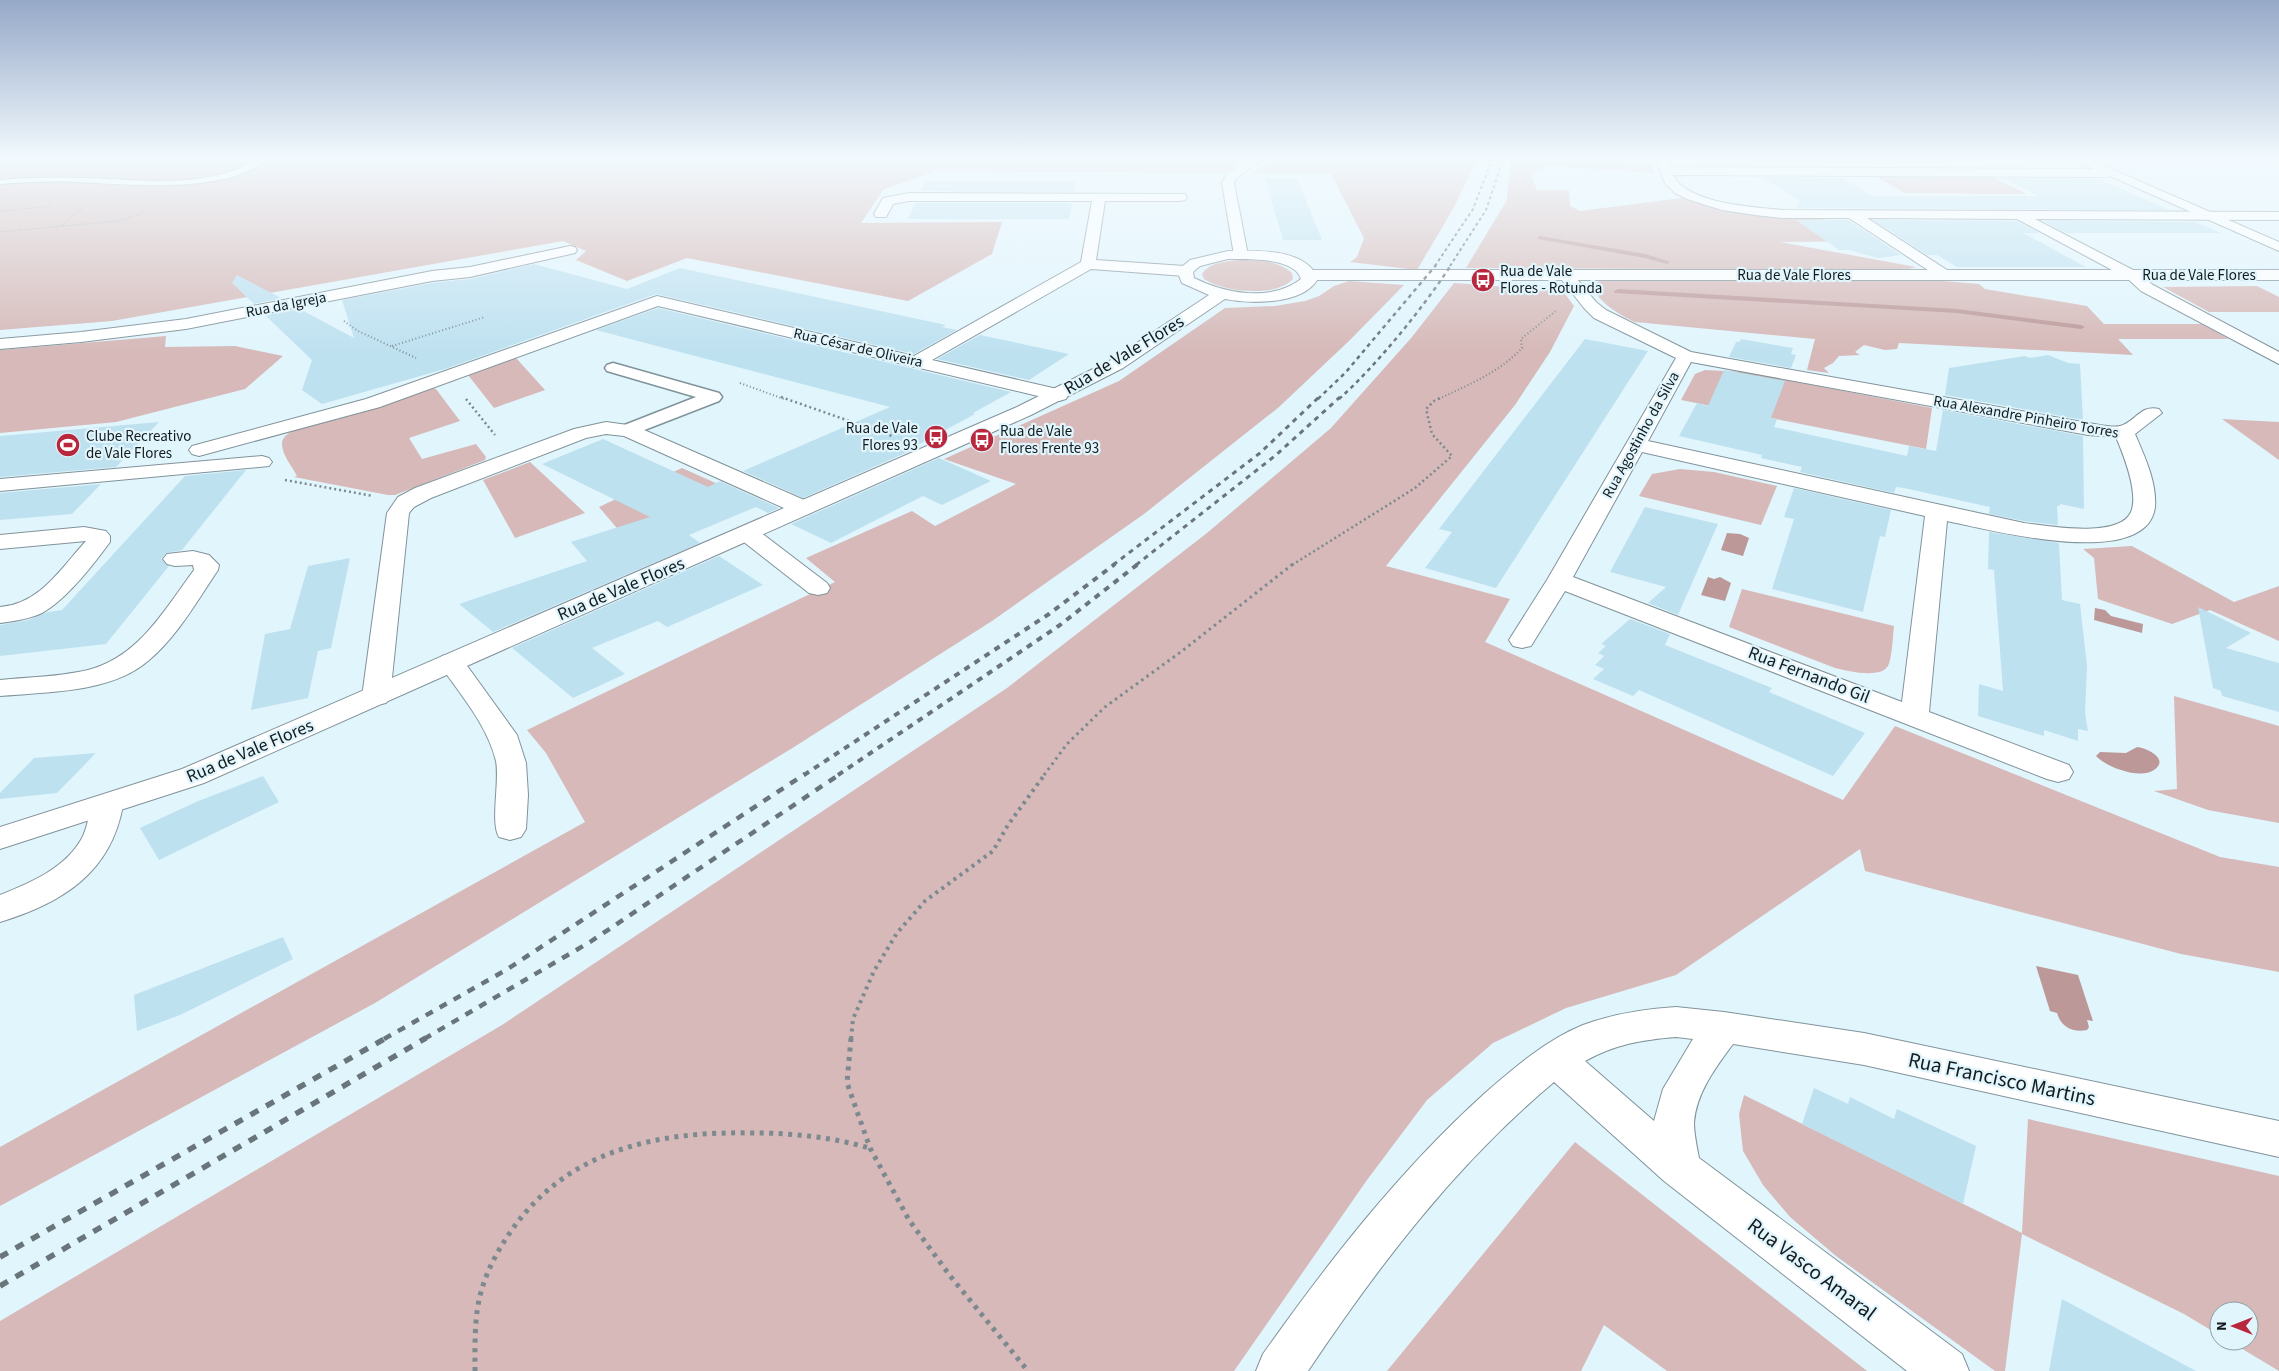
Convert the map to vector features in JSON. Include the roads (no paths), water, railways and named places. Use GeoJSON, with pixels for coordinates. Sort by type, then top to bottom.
{"type":"FeatureCollection","features":[{"type":"Feature","properties":{"kind":"street"},"geometry":{"type":"LineString","coordinates":[[1088,264],[1094,224]]}},
{"type":"Feature","properties":{"kind":"street"},"geometry":{"type":"LineString","coordinates":[[1235,224],[1241,255]]}},
{"type":"Feature","properties":{"kind":"street"},"geometry":{"type":"LineString","coordinates":[[1866,224],[1945,275]]}},
{"type":"Feature","properties":{"kind":"street"},"geometry":{"type":"LineString","coordinates":[[2035,224],[2132,275],[2147,288],[2279,359]]}},
{"type":"Feature","properties":{"kind":"street"},"geometry":{"type":"LineString","coordinates":[[2226,224],[2279,247]]}},
{"type":"Feature","properties":{"kind":"street","name":"Rua da Igreja"},"geometry":{"type":"LineString","coordinates":[[0,344],[81,337],[186,324],[432,276],[470,272],[570,250]]}},
{"type":"Feature","properties":{"kind":"street"},"geometry":{"type":"LineString","coordinates":[[916,362],[1088,264],[1185,272],[1195,263],[1204,260],[1241,255],[1278,258],[1293,263],[1304,268],[1309,275],[1309,280],[1304,285],[1284,294],[1254,297],[1221,294],[1200,288],[1187,280],[1185,272]]}},
{"type":"Feature","properties":{"kind":"street","name":"Rua de Vale Flores"},"geometry":{"type":"LineString","coordinates":[[1309,275],[2279,275]]}},
{"type":"Feature","properties":{"kind":"street","name":"Rua Agostinho da Silva"},"geometry":{"type":"LineString","coordinates":[[1522,640],[1559,580],[1686,356],[1600,314],[1581,295],[1566,275]]}},
{"type":"Feature","properties":{"kind":"street","name":"Rua de Vale Flores"},"geometry":{"type":"LineString","coordinates":[[0,838],[194,776],[376,697],[451,662],[748,534],[1059,395],[1117,364],[1221,294]]}},
{"type":"Feature","properties":{"kind":"street","name":"Rua César de Oliveira"},"geometry":{"type":"LineString","coordinates":[[199,450],[373,403],[657,301],[1059,395]]}},
{"type":"Feature","properties":{"kind":"street","name":"Rua Alexandre Pinheiro Torres"},"geometry":{"type":"LineString","coordinates":[[1636,445],[1937,513],[2010,528],[2052,534],[2091,536],[2116,532],[2134,525],[2142,516],[2144,502],[2134,456],[2124,432],[2088,429],[1686,356]]}},
{"type":"Feature","properties":{"kind":"street"},"geometry":{"type":"LineString","coordinates":[[613,368],[713,397],[628,430]]}},
{"type":"Feature","properties":{"kind":"street"},"geometry":{"type":"LineString","coordinates":[[2124,432],[2152,413]]}},
{"type":"Feature","properties":{"kind":"street"},"geometry":{"type":"LineString","coordinates":[[376,697],[398,513],[406,502],[423,493],[581,433],[606,428],[628,430],[803,508]]}},
{"type":"Feature","properties":{"kind":"street"},"geometry":{"type":"LineString","coordinates":[[0,485],[262,462]]}},
{"type":"Feature","properties":{"kind":"street"},"geometry":{"type":"LineString","coordinates":[[1914,715],[1937,513]]}},
{"type":"Feature","properties":{"kind":"street"},"geometry":{"type":"LineString","coordinates":[[0,542],[84,534],[98,536],[98,542],[40,603],[23,611],[0,615]]}},
{"type":"Feature","properties":{"kind":"street"},"geometry":{"type":"LineString","coordinates":[[748,534],[818,588]]}},
{"type":"Feature","properties":{"kind":"street"},"geometry":{"type":"LineString","coordinates":[[0,688],[80,679],[98,675],[129,663],[150,645],[206,570],[207,565],[205,561],[199,558],[175,559]]}},
{"type":"Feature","properties":{"kind":"street"},"geometry":{"type":"LineString","coordinates":[[74,568],[104,565]]}},
{"type":"Feature","properties":{"kind":"street","name":"Rua Fernando Gil"},"geometry":{"type":"LineString","coordinates":[[1559,580],[2058,772]]}},
{"type":"Feature","properties":{"kind":"street"},"geometry":{"type":"LineString","coordinates":[[451,662],[503,734],[511,763],[513,795],[510,829]]}},
{"type":"Feature","properties":{"kind":"street"},"geometry":{"type":"LineString","coordinates":[[0,909],[65,878],[85,860],[99,838],[108,805]]}},
{"type":"Feature","properties":{"kind":"street","name":"Rua Francisco Martins"},"geometry":{"type":"LineString","coordinates":[[1280,1371],[1318,1316],[1388,1223],[1450,1152],[1515,1089],[1555,1059],[1595,1037],[1638,1025],[1676,1022],[1724,1027],[1864,1049],[2279,1140]]}},
{"type":"Feature","properties":{"kind":"street"},"geometry":{"type":"LineString","coordinates":[[1680,1168],[1674,1123],[1684,1089],[1700,1059],[1724,1027]]}},
{"type":"Feature","properties":{"kind":"street","name":"Rua Vasco Amaral"},"geometry":{"type":"LineString","coordinates":[[1555,1059],[1680,1168],[1945,1371]]}},
{"type":"Feature","properties":{"kind":"waterway"},"geometry":{"type":"LineString","coordinates":[[1540,238],[1646,256],[1667,262]]}},
{"type":"Feature","properties":{"kind":"waterway"},"geometry":{"type":"LineString","coordinates":[[1618,291],[1957,311],[2081,327]]}},
{"type":"Feature","properties":{"kind":"railway"},"geometry":{"type":"LineString","coordinates":[[1435,266],[1463,224]]}},
{"type":"Feature","properties":{"kind":"railway"},"geometry":{"type":"LineString","coordinates":[[1450,266],[1477,224]]}},
{"type":"Feature","properties":{"kind":"railway"},"geometry":{"type":"LineString","coordinates":[[1318,399],[1346,372],[1436,265]]}},
{"type":"Feature","properties":{"kind":"railway"},"geometry":{"type":"LineString","coordinates":[[1339,399],[1369,370],[1399,335],[1451,265]]}},
{"type":"Feature","properties":{"kind":"railway"},"geometry":{"type":"LineString","coordinates":[[1113,565],[1260,453],[1319,397]]}},
{"type":"Feature","properties":{"kind":"railway"},"geometry":{"type":"LineString","coordinates":[[1136,565],[1276,455],[1340,397]]}},
{"type":"Feature","properties":{"kind":"railway"},"geometry":{"type":"LineString","coordinates":[[804,775],[1049,614],[1115,564]]}},
{"type":"Feature","properties":{"kind":"railway"},"geometry":{"type":"LineString","coordinates":[[838,775],[1060,625],[1138,564]]}},
{"type":"Feature","properties":{"kind":"railway"},"geometry":{"type":"LineString","coordinates":[[384,1039],[506,970],[805,774]]}},
{"type":"Feature","properties":{"kind":"railway"},"geometry":{"type":"LineString","coordinates":[[424,1039],[590,942],[840,774]]}},
{"type":"Feature","properties":{"kind":"railway"},"geometry":{"type":"LineString","coordinates":[[0,1257],[386,1038]]}},
{"type":"Feature","properties":{"kind":"railway"},"geometry":{"type":"LineString","coordinates":[[0,1286],[426,1038]]}},
{"type":"Feature","properties":{"kind":"place","name":"Rua de Vale Flores - Rotunda"},"geometry":{"type":"Point","coordinates":[1483,280]}},
{"type":"Feature","properties":{"kind":"place","name":"Rua de Vale Flores 93"},"geometry":{"type":"Point","coordinates":[936,437]}},
{"type":"Feature","properties":{"kind":"place","name":"Rua de Vale Flores Frente 93"},"geometry":{"type":"Point","coordinates":[982,440]}},
{"type":"Feature","properties":{"kind":"place","name":"Clube Recreativo de Vale Flores"},"geometry":{"type":"Point","coordinates":[68,445]}}]}
